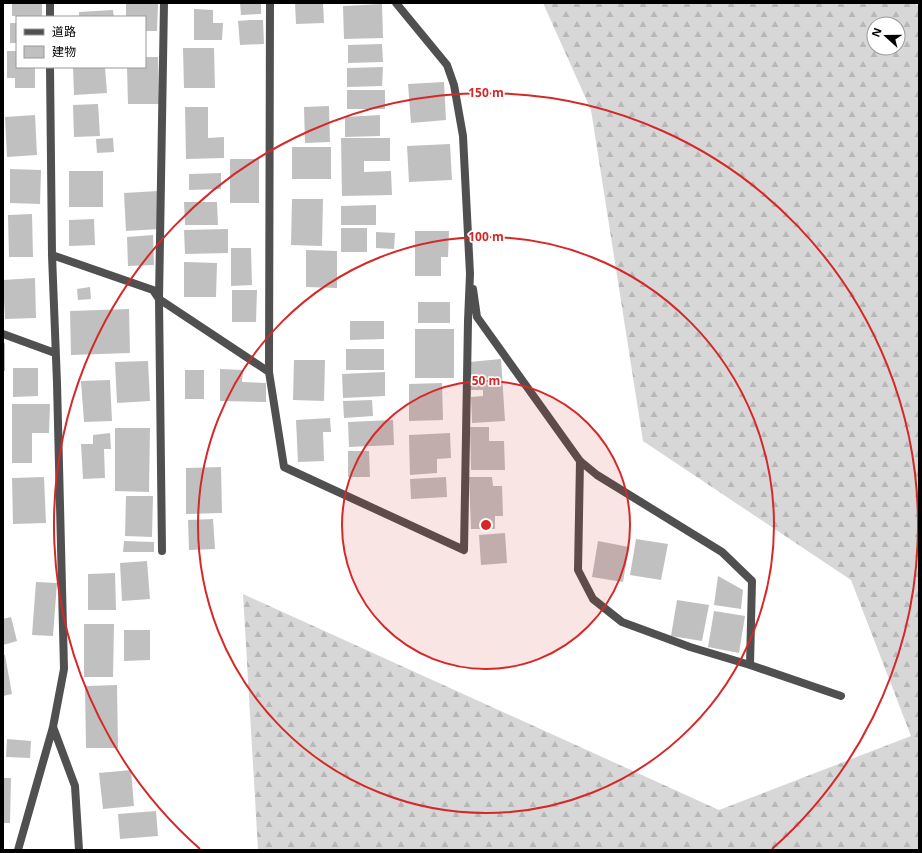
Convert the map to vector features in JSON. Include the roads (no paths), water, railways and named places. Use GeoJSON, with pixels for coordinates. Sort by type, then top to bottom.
{"type":"FeatureCollection","features":[{"type":"Feature","properties":{"kind":"street"},"geometry":{"type":"LineString","coordinates":[[50,3],[50,16]]}},
{"type":"Feature","properties":{"kind":"street"},"geometry":{"type":"LineString","coordinates":[[162,551],[159,299],[164,3]]}},
{"type":"Feature","properties":{"kind":"street"},"geometry":{"type":"LineString","coordinates":[[270,3],[269,372],[284,467],[464,550],[470,274],[463,136],[454,85],[447,65],[396,3]]}},
{"type":"Feature","properties":{"kind":"street"},"geometry":{"type":"LineString","coordinates":[[18,850],[52,727],[64,669],[57,383],[52,255],[50,68]]}},
{"type":"Feature","properties":{"kind":"street"},"geometry":{"type":"LineString","coordinates":[[52,255],[153,290],[159,299],[269,372]]}},
{"type":"Feature","properties":{"kind":"street"},"geometry":{"type":"LineString","coordinates":[[470,274],[477,317],[580,461],[597,475],[722,552],[752,581],[750,665]]}},
{"type":"Feature","properties":{"kind":"street"},"geometry":{"type":"LineString","coordinates":[[3,334],[55,353]]}},
{"type":"Feature","properties":{"kind":"street"},"geometry":{"type":"LineString","coordinates":[[580,461],[578,570],[593,598],[622,622],[690,648],[750,665],[841,696]]}},
{"type":"Feature","properties":{"kind":"street"},"geometry":{"type":"LineString","coordinates":[[52,727],[75,786],[79,850]]}}]}
